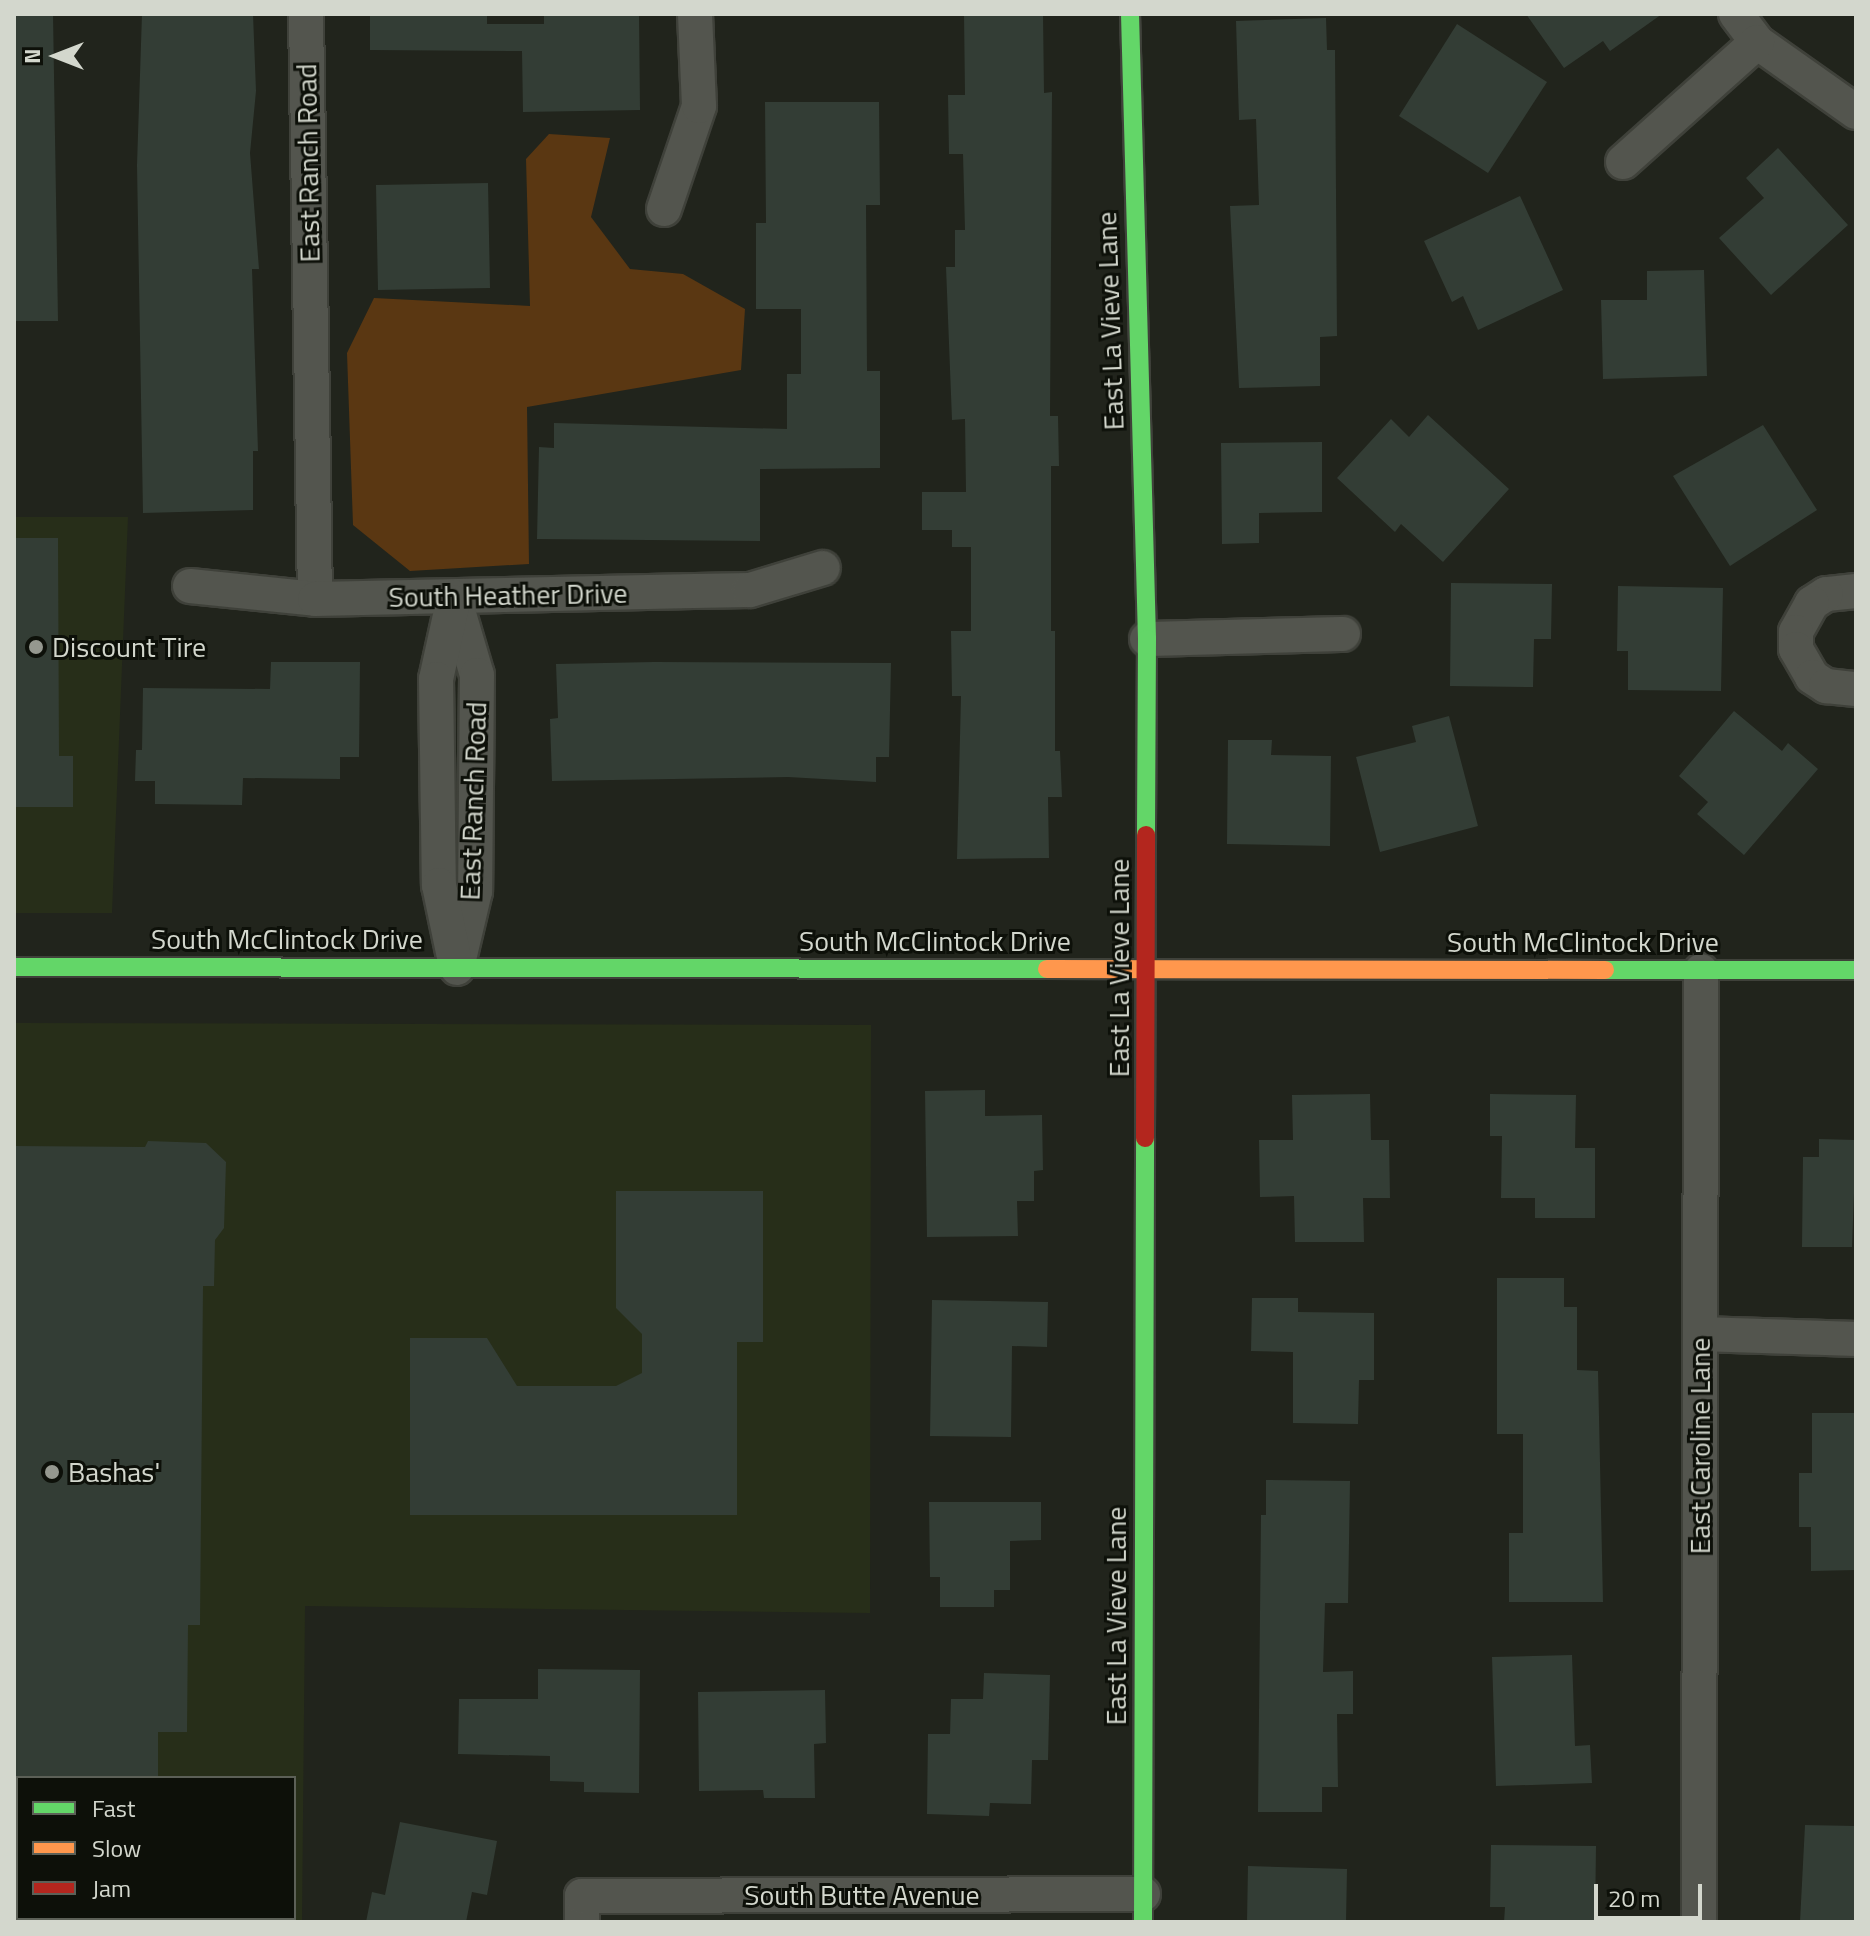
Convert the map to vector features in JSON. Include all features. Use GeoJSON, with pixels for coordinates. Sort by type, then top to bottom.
{"type":"FeatureCollection","features":[{"type":"Feature","properties":{"kind":"street","name":"East Ranch Road"},"geometry":{"type":"LineString","coordinates":[[306,14],[315,599]]}},
{"type":"Feature","properties":{"kind":"street"},"geometry":{"type":"LineString","coordinates":[[664,209],[699,106],[695,14]]}},
{"type":"Feature","properties":{"kind":"street","name":"East La Vieve Lane"},"geometry":{"type":"LineString","coordinates":[[1130,14],[1147,639],[1143,1908]]}},
{"type":"Feature","properties":{"kind":"street"},"geometry":{"type":"LineString","coordinates":[[1736,14],[1757,42],[1856,112]]}},
{"type":"Feature","properties":{"kind":"street"},"geometry":{"type":"LineString","coordinates":[[1623,162],[1757,42]]}},
{"type":"Feature","properties":{"kind":"street","name":"South Heather Drive"},"geometry":{"type":"LineString","coordinates":[[190,586],[315,599],[750,590],[823,568]]}},
{"type":"Feature","properties":{"kind":"street"},"geometry":{"type":"LineString","coordinates":[[1856,591],[1826,594],[1812,603],[1796,632],[1796,649],[1812,677],[1826,686],[1856,689]]}},
{"type":"Feature","properties":{"kind":"street","name":"East Ranch Road"},"geometry":{"type":"LineString","coordinates":[[454,597],[436,679],[439,885],[457,968]]}},
{"type":"Feature","properties":{"kind":"street"},"geometry":{"type":"LineString","coordinates":[[1147,639],[1343,634]]}},
{"type":"Feature","properties":{"kind":"street","name":"South McClintock Drive"},"geometry":{"type":"LineString","coordinates":[[14,967],[1856,970]]}},
{"type":"Feature","properties":{"kind":"street","name":"East Caroline Lane"},"geometry":{"type":"LineString","coordinates":[[1699,1922],[1701,971]]}},
{"type":"Feature","properties":{"kind":"street"},"geometry":{"type":"LineString","coordinates":[[1701,1334],[1856,1339]]}},
{"type":"Feature","properties":{"kind":"street","name":"South Butte Avenue"},"geometry":{"type":"LineString","coordinates":[[582,1909],[1143,1908]]}},
{"type":"Feature","properties":{"kind":"shaded area"},"geometry":{"type":"Polygon","coordinates":[[[549,134],[610,138],[591,217],[630,269],[683,274],[745,309],[741,370],[527,407],[529,564],[410,571],[353,525],[347,353],[374,298],[530,306],[526,159],[549,134]]]}},
{"type":"Feature","properties":{"kind":"shaded area"},"geometry":{"type":"Polygon","coordinates":[[[14,517],[128,517],[112,913],[14,913],[14,517]]]}},
{"type":"Feature","properties":{"kind":"shaded area"},"geometry":{"type":"Polygon","coordinates":[[[14,1023],[871,1025],[870,1613],[305,1606],[302,1922],[14,1922],[14,1023]]]}},
{"type":"Feature","properties":{"kind":"building"},"geometry":{"type":"Polygon","coordinates":[[[14,14],[53,14],[58,321],[14,321],[14,14]]]}},
{"type":"Feature","properties":{"kind":"building"},"geometry":{"type":"Polygon","coordinates":[[[142,14],[253,14],[256,91],[250,153],[259,269],[252,269],[258,451],[253,451],[253,510],[143,513],[137,165],[142,14]]]}},
{"type":"Feature","properties":{"kind":"building"},"geometry":{"type":"Polygon","coordinates":[[[370,14],[487,14],[487,24],[544,24],[544,14],[639,14],[640,110],[523,112],[522,51],[370,50],[370,14]]]}},
{"type":"Feature","properties":{"kind":"building"},"geometry":{"type":"Polygon","coordinates":[[[964,14],[1043,14],[1044,93],[1052,92],[1050,416],[1058,416],[1059,466],[1051,466],[1051,631],[1055,631],[1055,751],[1060,751],[1062,797],[1048,797],[1049,858],[957,859],[961,696],[952,696],[951,631],[971,631],[971,547],[952,547],[952,530],[922,530],[922,492],[966,492],[965,419],[952,420],[946,267],[955,267],[955,230],[965,230],[963,154],[949,154],[948,95],[965,95],[964,14]]]}},
{"type":"Feature","properties":{"kind":"building"},"geometry":{"type":"Polygon","coordinates":[[[1526,14],[1662,14],[1610,51],[1603,41],[1564,68],[1526,14]]]}},
{"type":"Feature","properties":{"kind":"building"},"geometry":{"type":"Polygon","coordinates":[[[1326,18],[1327,50],[1335,50],[1337,336],[1320,337],[1320,386],[1239,388],[1230,206],[1259,205],[1256,119],[1239,120],[1236,21],[1326,18]]]}},
{"type":"Feature","properties":{"kind":"building"},"geometry":{"type":"Polygon","coordinates":[[[1457,24],[1547,82],[1488,173],[1399,116],[1457,24]]]}},
{"type":"Feature","properties":{"kind":"building"},"geometry":{"type":"Polygon","coordinates":[[[765,102],[879,102],[880,205],[866,205],[867,371],[880,371],[880,468],[760,469],[760,541],[537,539],[539,447],[554,448],[554,423],[787,429],[787,374],[801,374],[801,309],[756,309],[756,223],[766,223],[765,102]]]}},
{"type":"Feature","properties":{"kind":"building"},"geometry":{"type":"Polygon","coordinates":[[[1778,148],[1848,225],[1771,295],[1719,238],[1764,198],[1746,178],[1778,148]]]}},
{"type":"Feature","properties":{"kind":"building"},"geometry":{"type":"Polygon","coordinates":[[[488,183],[490,288],[378,290],[376,185],[488,183]]]}},
{"type":"Feature","properties":{"kind":"building"},"geometry":{"type":"Polygon","coordinates":[[[1520,196],[1563,290],[1478,330],[1463,296],[1452,302],[1424,241],[1520,196]]]}},
{"type":"Feature","properties":{"kind":"building"},"geometry":{"type":"Polygon","coordinates":[[[1704,270],[1707,376],[1603,379],[1601,300],[1647,300],[1647,271],[1704,270]]]}},
{"type":"Feature","properties":{"kind":"building"},"geometry":{"type":"Polygon","coordinates":[[[1428,415],[1509,489],[1443,562],[1401,524],[1395,532],[1337,478],[1391,419],[1409,437],[1428,415]]]}},
{"type":"Feature","properties":{"kind":"building"},"geometry":{"type":"Polygon","coordinates":[[[1763,425],[1817,510],[1730,566],[1673,476],[1763,425]]]}},
{"type":"Feature","properties":{"kind":"building"},"geometry":{"type":"Polygon","coordinates":[[[1322,442],[1322,512],[1259,513],[1259,543],[1222,544],[1221,443],[1322,442]]]}},
{"type":"Feature","properties":{"kind":"building","name":"Discount Tire"},"geometry":{"type":"Polygon","coordinates":[[[14,538],[58,538],[59,756],[73,756],[73,807],[14,807],[14,538]]]}},
{"type":"Feature","properties":{"kind":"building"},"geometry":{"type":"Polygon","coordinates":[[[1451,583],[1552,584],[1551,639],[1534,639],[1533,687],[1450,686],[1451,583]]]}},
{"type":"Feature","properties":{"kind":"building"},"geometry":{"type":"Polygon","coordinates":[[[1618,586],[1723,588],[1721,691],[1628,690],[1628,651],[1617,651],[1618,586]]]}},
{"type":"Feature","properties":{"kind":"building"},"geometry":{"type":"Polygon","coordinates":[[[271,662],[360,662],[359,757],[340,757],[340,779],[243,778],[242,805],[155,804],[155,781],[135,781],[136,750],[142,750],[143,688],[270,689],[271,662]]]}},
{"type":"Feature","properties":{"kind":"building"},"geometry":{"type":"Polygon","coordinates":[[[891,663],[889,757],[876,757],[876,782],[788,777],[552,781],[550,719],[558,718],[556,664],[891,663]]]}},
{"type":"Feature","properties":{"kind":"building"},"geometry":{"type":"Polygon","coordinates":[[[1734,711],[1782,751],[1788,743],[1818,769],[1744,855],[1697,814],[1708,802],[1679,776],[1734,711]]]}},
{"type":"Feature","properties":{"kind":"building"},"geometry":{"type":"Polygon","coordinates":[[[1449,716],[1478,826],[1380,852],[1356,757],[1416,742],[1412,726],[1449,716]]]}},
{"type":"Feature","properties":{"kind":"building"},"geometry":{"type":"Polygon","coordinates":[[[1228,740],[1272,740],[1271,755],[1331,756],[1330,846],[1227,844],[1228,740]]]}},
{"type":"Feature","properties":{"kind":"building"},"geometry":{"type":"Polygon","coordinates":[[[985,1090],[985,1116],[1042,1115],[1043,1170],[1034,1171],[1034,1201],[1017,1201],[1018,1236],[927,1237],[925,1091],[985,1090]]]}},
{"type":"Feature","properties":{"kind":"building"},"geometry":{"type":"Polygon","coordinates":[[[1370,1094],[1371,1140],[1389,1140],[1390,1198],[1363,1198],[1364,1242],[1295,1242],[1294,1196],[1260,1197],[1259,1140],[1293,1140],[1292,1095],[1370,1094]]]}},
{"type":"Feature","properties":{"kind":"building"},"geometry":{"type":"Polygon","coordinates":[[[1490,1094],[1576,1095],[1575,1148],[1595,1148],[1595,1218],[1535,1218],[1535,1198],[1501,1198],[1502,1136],[1490,1136],[1490,1094]]]}},
{"type":"Feature","properties":{"kind":"building"},"geometry":{"type":"Polygon","coordinates":[[[1819,1139],[1856,1140],[1852,1247],[1802,1247],[1803,1157],[1819,1157],[1819,1139]]]}},
{"type":"Feature","properties":{"kind":"building"},"geometry":{"type":"Polygon","coordinates":[[[148,1141],[206,1143],[226,1162],[224,1228],[215,1240],[214,1286],[203,1286],[200,1625],[188,1625],[187,1732],[158,1732],[158,1776],[14,1778],[14,1146],[145,1147],[148,1141]]]}},
{"type":"Feature","properties":{"kind":"building"},"geometry":{"type":"Polygon","coordinates":[[[616,1191],[763,1191],[763,1342],[737,1342],[737,1515],[410,1515],[410,1338],[487,1338],[517,1386],[616,1386],[642,1373],[642,1334],[616,1308],[616,1191]]]}},
{"type":"Feature","properties":{"kind":"building"},"geometry":{"type":"Polygon","coordinates":[[[1497,1278],[1564,1278],[1564,1307],[1577,1307],[1577,1370],[1598,1371],[1603,1602],[1509,1602],[1509,1533],[1523,1533],[1523,1434],[1497,1434],[1497,1278]]]}},
{"type":"Feature","properties":{"kind":"building"},"geometry":{"type":"Polygon","coordinates":[[[1252,1298],[1298,1298],[1298,1312],[1374,1313],[1374,1380],[1359,1380],[1358,1424],[1293,1423],[1293,1352],[1251,1351],[1252,1298]]]}},
{"type":"Feature","properties":{"kind":"building"},"geometry":{"type":"Polygon","coordinates":[[[932,1300],[1048,1302],[1047,1347],[1012,1346],[1011,1437],[930,1436],[932,1300]]]}},
{"type":"Feature","properties":{"kind":"building"},"geometry":{"type":"Polygon","coordinates":[[[1812,1413],[1856,1413],[1856,1570],[1811,1571],[1811,1527],[1799,1527],[1799,1473],[1812,1473],[1812,1413]]]}},
{"type":"Feature","properties":{"kind":"building"},"geometry":{"type":"Polygon","coordinates":[[[1266,1480],[1350,1481],[1348,1603],[1325,1603],[1323,1672],[1353,1671],[1353,1714],[1337,1714],[1338,1787],[1322,1787],[1322,1812],[1258,1812],[1261,1515],[1266,1515],[1266,1480]]]}},
{"type":"Feature","properties":{"kind":"building"},"geometry":{"type":"Polygon","coordinates":[[[929,1502],[1041,1502],[1041,1540],[1010,1541],[1010,1590],[994,1590],[994,1607],[940,1607],[940,1577],[930,1577],[929,1502]]]}},
{"type":"Feature","properties":{"kind":"building"},"geometry":{"type":"Polygon","coordinates":[[[1572,1655],[1575,1746],[1590,1745],[1592,1783],[1496,1786],[1492,1657],[1572,1655]]]}},
{"type":"Feature","properties":{"kind":"building"},"geometry":{"type":"Polygon","coordinates":[[[538,1669],[640,1670],[639,1793],[584,1792],[584,1782],[550,1781],[550,1756],[458,1754],[459,1699],[538,1699],[538,1669]]]}},
{"type":"Feature","properties":{"kind":"building"},"geometry":{"type":"Polygon","coordinates":[[[984,1673],[1050,1675],[1048,1760],[1032,1760],[1031,1804],[990,1803],[989,1816],[927,1814],[928,1734],[950,1734],[951,1699],[983,1699],[984,1673]]]}},
{"type":"Feature","properties":{"kind":"building"},"geometry":{"type":"Polygon","coordinates":[[[825,1690],[826,1743],[814,1744],[815,1798],[764,1798],[763,1790],[699,1791],[698,1692],[825,1690]]]}},
{"type":"Feature","properties":{"kind":"building"},"geometry":{"type":"Polygon","coordinates":[[[400,1822],[497,1841],[487,1895],[472,1892],[466,1922],[366,1922],[372,1892],[385,1895],[400,1822]]]}},
{"type":"Feature","properties":{"kind":"building"},"geometry":{"type":"Polygon","coordinates":[[[1805,1825],[1856,1826],[1856,1922],[1800,1922],[1805,1825]]]}},
{"type":"Feature","properties":{"kind":"building"},"geometry":{"type":"Polygon","coordinates":[[[1491,1845],[1596,1846],[1595,1922],[1504,1922],[1505,1907],[1490,1907],[1491,1845]]]}},
{"type":"Feature","properties":{"kind":"building"},"geometry":{"type":"Polygon","coordinates":[[[1248,1866],[1347,1869],[1346,1922],[1247,1922],[1248,1866]]]}},
{"type":"Feature","properties":{"kind":"traffic: fast"},"geometry":{"type":"LineString","coordinates":[[1130,14],[1147,639],[1146,835]]}},
{"type":"Feature","properties":{"kind":"traffic: fast"},"geometry":{"type":"LineString","coordinates":[[14,967],[1047,969]]}},
{"type":"Feature","properties":{"kind":"traffic: fast"},"geometry":{"type":"LineString","coordinates":[[1605,970],[1856,970]]}},
{"type":"Feature","properties":{"kind":"traffic: fast"},"geometry":{"type":"LineString","coordinates":[[1143,1922],[1145,1138]]}},
{"type":"Feature","properties":{"kind":"traffic: slow"},"geometry":{"type":"LineString","coordinates":[[1047,969],[1605,970]]}},
{"type":"Feature","properties":{"kind":"traffic: jam"},"geometry":{"type":"LineString","coordinates":[[1145,1138],[1146,835]]}},
{"type":"Feature","properties":{"kind":"place","name":"Discount Tire"},"geometry":{"type":"Point","coordinates":[36,647]}},
{"type":"Feature","properties":{"kind":"place","name":"Bashas'"},"geometry":{"type":"Point","coordinates":[52,1472]}}]}
